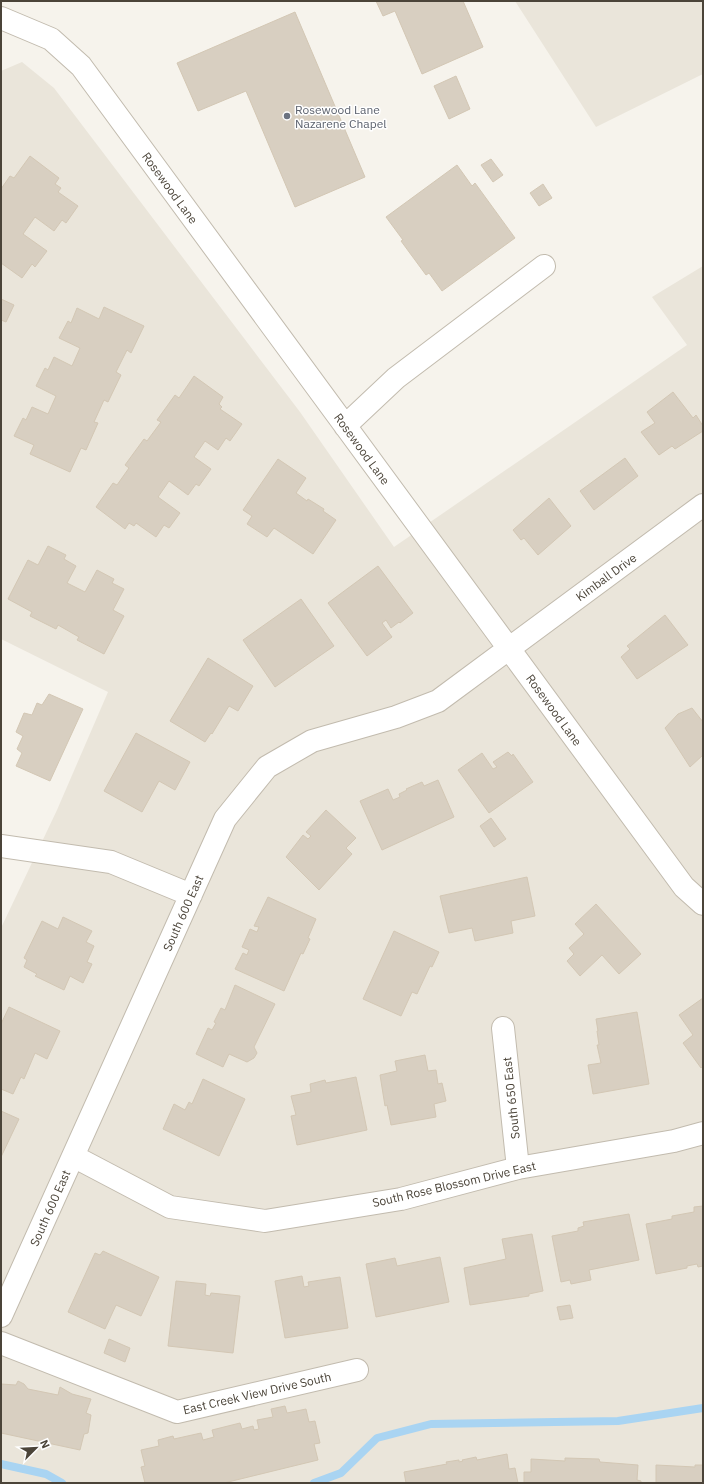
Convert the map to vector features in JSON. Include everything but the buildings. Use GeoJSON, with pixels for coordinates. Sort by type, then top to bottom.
{"type":"FeatureCollection","features":[{"type":"Feature","properties":{"kind":"street","name":"Rosewood Lane"},"geometry":{"type":"LineString","coordinates":[[1,18],[51,39],[81,66],[684,887],[703,904]]}},
{"type":"Feature","properties":{"kind":"street"},"geometry":{"type":"LineString","coordinates":[[346,426],[396,378],[544,266]]}},
{"type":"Feature","properties":{"kind":"street","name":"Kimball Drive"},"geometry":{"type":"LineString","coordinates":[[508,649],[703,505]]}},
{"type":"Feature","properties":{"kind":"street","name":"South 600 East"},"geometry":{"type":"LineString","coordinates":[[1,1316],[225,819],[267,767],[312,741],[396,717],[438,701],[508,649]]}},
{"type":"Feature","properties":{"kind":"street"},"geometry":{"type":"LineString","coordinates":[[1,846],[111,862],[191,895]]}},
{"type":"Feature","properties":{"kind":"street","name":"South 650 East"},"geometry":{"type":"LineString","coordinates":[[504,1028],[518,1168]]}},
{"type":"Feature","properties":{"kind":"street","name":"South Rose Blossom Drive East"},"geometry":{"type":"LineString","coordinates":[[73,1156],[170,1207],[265,1221],[401,1199],[518,1168],[674,1141],[703,1132]]}},
{"type":"Feature","properties":{"kind":"street","name":"East Creek View Drive South"},"geometry":{"type":"LineString","coordinates":[[1,1343],[177,1412],[357,1370]]}},
{"type":"Feature","properties":{"kind":"shaded area"},"geometry":{"type":"Polygon","coordinates":[[[515,1],[703,1],[703,74],[596,127],[515,1]]]}},
{"type":"Feature","properties":{"kind":"shaded area"},"geometry":{"type":"Polygon","coordinates":[[[22,62],[54,88],[300,412],[394,547],[687,345],[652,297],[703,266],[703,1483],[1,1483],[1,928],[57,810],[108,692],[1,639],[1,71],[22,62]]]}},
{"type":"Feature","properties":{"kind":"waterway"},"geometry":{"type":"LineString","coordinates":[[314,1483],[341,1473],[377,1438],[431,1424],[618,1421],[703,1408]]}},
{"type":"Feature","properties":{"kind":"waterway"},"geometry":{"type":"LineString","coordinates":[[1,1464],[46,1474],[62,1483]]}},
{"type":"Feature","properties":{"kind":"place","name":"Rosewood Lane Nazarene Chapel"},"geometry":{"type":"Point","coordinates":[287,116]}}]}
